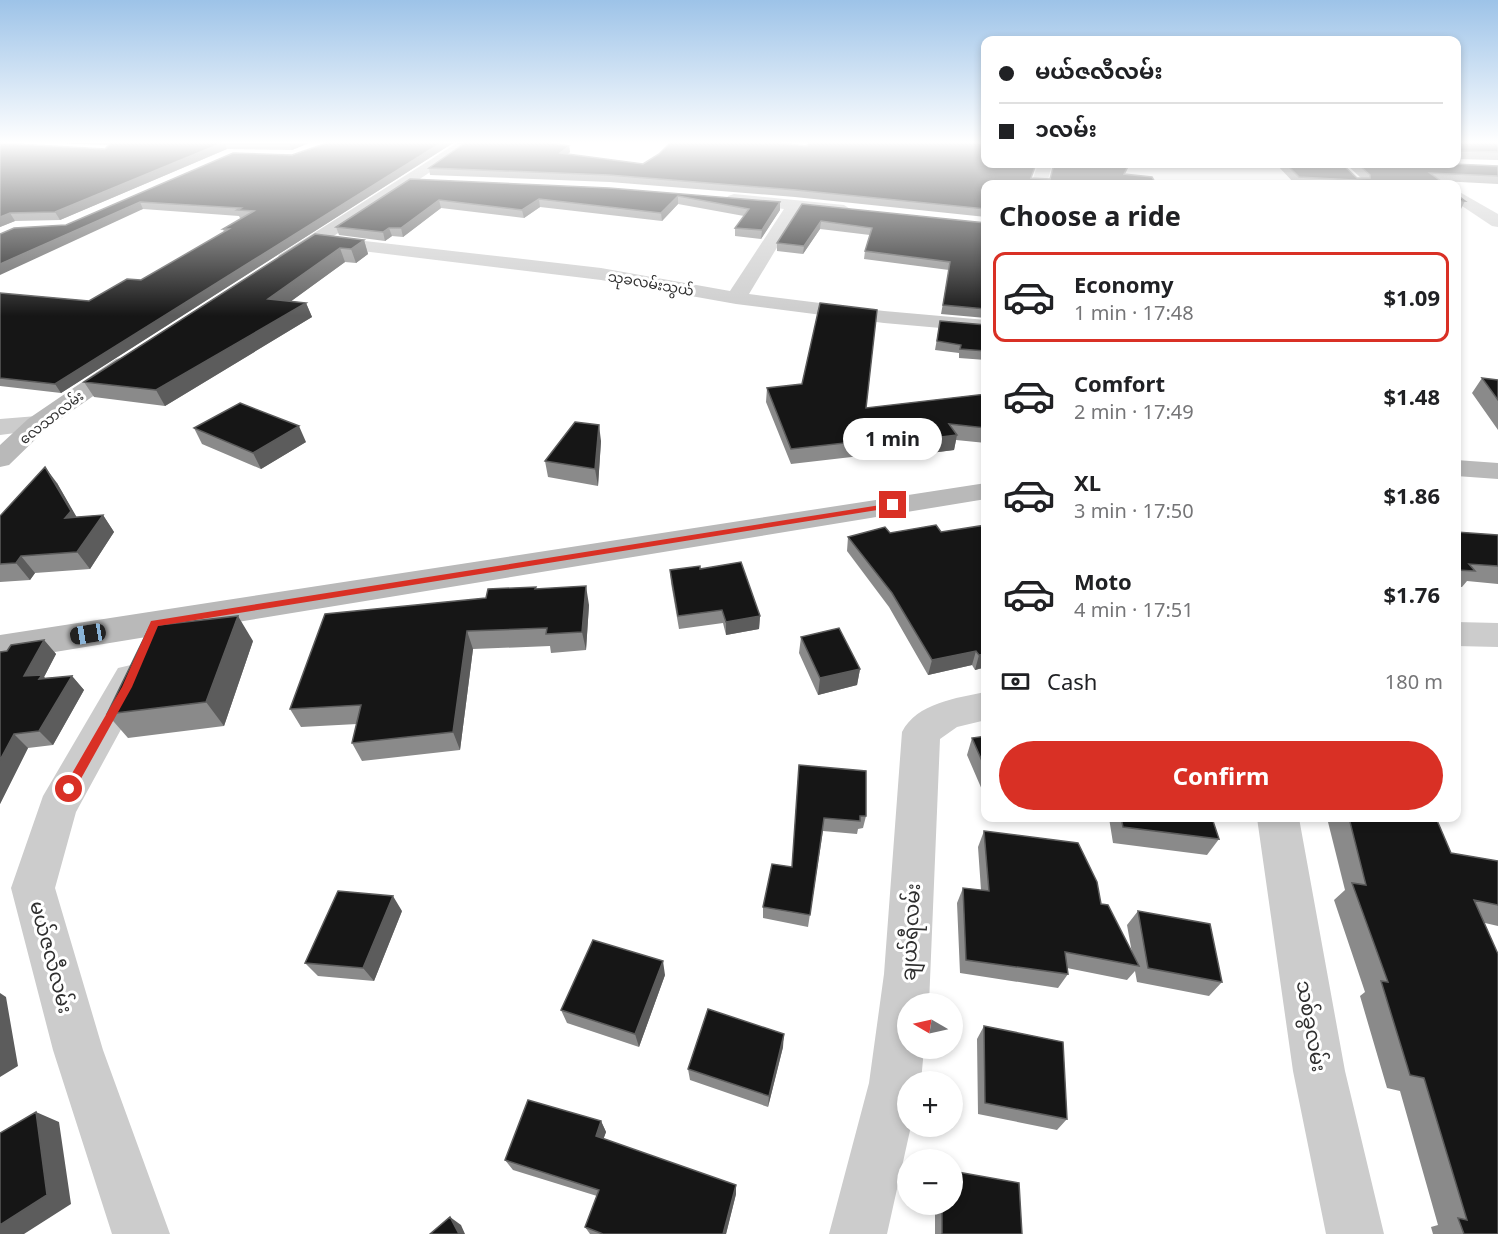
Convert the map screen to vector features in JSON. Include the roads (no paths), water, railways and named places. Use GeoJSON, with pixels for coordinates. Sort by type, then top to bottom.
{"type":"FeatureCollection","features":[{"type":"Feature","properties":{"kind":"street"},"geometry":{"type":"LineString","coordinates":[[268,271],[378,201]]}},
{"type":"Feature","properties":{"kind":"street"},"geometry":{"type":"LineString","coordinates":[[753,201],[855,211]]}},
{"type":"Feature","properties":{"kind":"street"},"geometry":{"type":"LineString","coordinates":[[1465,201],[1498,222]]}},
{"type":"Feature","properties":{"kind":"street"},"geometry":{"type":"LineString","coordinates":[[736,298],[795,204]]}},
{"type":"Feature","properties":{"kind":"street","name":"သုခလမ်းသွယ်"},"geometry":{"type":"LineString","coordinates":[[317,240],[601,274],[736,298],[884,317],[981,326]]}},
{"type":"Feature","properties":{"kind":"street","name":"လေသာလမ်း"},"geometry":{"type":"LineString","coordinates":[[0,459],[37,424],[142,351]]}},
{"type":"Feature","properties":{"kind":"street"},"geometry":{"type":"LineString","coordinates":[[0,427],[37,424]]}},
{"type":"Feature","properties":{"kind":"street"},"geometry":{"type":"LineString","coordinates":[[1461,468],[1498,471]]}},
{"type":"Feature","properties":{"kind":"street"},"geometry":{"type":"LineString","coordinates":[[0,648],[981,491]]}},
{"type":"Feature","properties":{"kind":"street","name":"မယ်ဇလီလမ်း"},"geometry":{"type":"LineString","coordinates":[[141,1234],[78,1050],[33,888],[57,809],[126,687],[154,623]]}},
{"type":"Feature","properties":{"kind":"street"},"geometry":{"type":"LineString","coordinates":[[1461,634],[1498,635]]}},
{"type":"Feature","properties":{"kind":"street","name":"ချယ်ရီလမ်း"},"geometry":{"type":"LineString","coordinates":[[858,1234],[896,1083],[908,974],[921,732],[946,715],[981,707]]}},
{"type":"Feature","properties":{"kind":"street","name":"သစ်ခွလမ်း"},"geometry":{"type":"LineString","coordinates":[[1279,822],[1319,1071],[1355,1234]]}}]}
